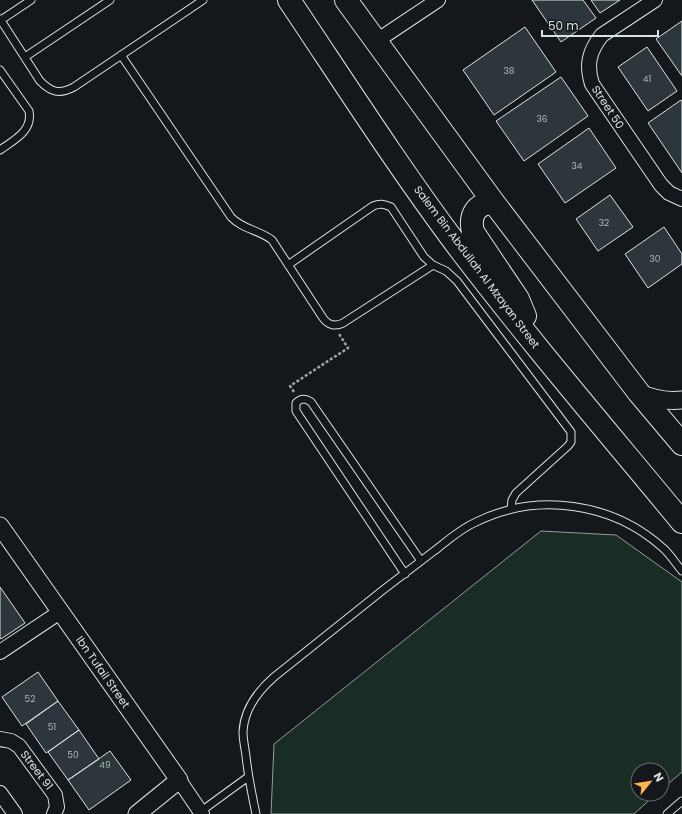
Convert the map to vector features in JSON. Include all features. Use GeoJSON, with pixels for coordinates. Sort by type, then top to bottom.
{"type":"FeatureCollection","features":[{"type":"Feature","properties":{"kind":"main road","name":"Salem Bin Abdullah Al Mzayan Street"},"geometry":{"type":"LineString","coordinates":[[289,0],[457,245],[531,340],[682,522]]}},
{"type":"Feature","properties":{"kind":"main road"},"geometry":{"type":"LineString","coordinates":[[346,0],[375,42],[494,203],[639,393],[682,444]]}},
{"type":"Feature","properties":{"kind":"main road"},"geometry":{"type":"LineString","coordinates":[[494,203],[488,203],[475,211],[472,217],[472,232],[518,299],[526,319],[531,340]]}},
{"type":"Feature","properties":{"kind":"street"},"geometry":{"type":"LineString","coordinates":[[375,42],[438,0]]}},
{"type":"Feature","properties":{"kind":"street","name":"Street 50"},"geometry":{"type":"LineString","coordinates":[[655,0],[602,35],[595,43],[591,53],[589,74],[592,84],[661,185],[669,193],[682,199]]}},
{"type":"Feature","properties":{"kind":"street"},"geometry":{"type":"LineString","coordinates":[[639,393],[650,398],[682,400]]}},
{"type":"Feature","properties":{"kind":"street","name":"Ibn Tufail Street"},"geometry":{"type":"LineString","coordinates":[[1,529],[201,813]]}},
{"type":"Feature","properties":{"kind":"street"},"geometry":{"type":"LineString","coordinates":[[0,652],[60,612]]}},
{"type":"Feature","properties":{"kind":"street","name":"Street 91"},"geometry":{"type":"LineString","coordinates":[[0,739],[11,741],[19,746],[55,795],[57,807],[54,814]]}},
{"type":"Feature","properties":{"kind":"street"},"geometry":{"type":"LineString","coordinates":[[138,814],[178,780]]}},
{"type":"Feature","properties":{"kind":"street"},"geometry":{"type":"LineString","coordinates":[[0,793],[15,814]]}},
{"type":"Feature","properties":{"kind":"lane"},"geometry":{"type":"LineString","coordinates":[[31,0],[0,20],[40,80],[48,89],[61,92],[74,87],[203,0]]}},
{"type":"Feature","properties":{"kind":"lane"},"geometry":{"type":"LineString","coordinates":[[25,57],[110,0]]}},
{"type":"Feature","properties":{"kind":"lane"},"geometry":{"type":"LineString","coordinates":[[121,55],[231,218],[238,224],[272,240],[325,321],[333,325],[343,323],[433,265]]}},
{"type":"Feature","properties":{"kind":"lane"},"geometry":{"type":"LineString","coordinates":[[0,70],[29,111],[30,118],[28,126],[20,136],[0,150]]}},
{"type":"Feature","properties":{"kind":"lane"},"geometry":{"type":"LineString","coordinates":[[288,265],[372,206],[386,204],[391,207],[420,253],[433,265],[446,271],[457,281],[571,432],[571,442],[568,446],[516,493],[512,500],[511,509]]}},
{"type":"Feature","properties":{"kind":"lane"},"geometry":{"type":"LineString","coordinates":[[405,574],[296,411],[296,403],[299,400],[307,399],[311,402],[421,561]]}},
{"type":"Feature","properties":{"kind":"lane"},"geometry":{"type":"LineString","coordinates":[[256,814],[248,777],[243,731],[246,716],[253,701],[262,688],[458,532],[470,525],[511,509],[531,506],[572,506],[592,510],[612,516],[630,525],[653,540],[664,549],[682,571]]}},
{"type":"Feature","properties":{"kind":"lane"},"geometry":{"type":"LineString","coordinates":[[201,813],[248,777]]}},
{"type":"Feature","properties":{"kind":"lane"},"geometry":{"type":"LineString","coordinates":[[667,814],[682,801]]}},
{"type":"Feature","properties":{"kind":"path"},"geometry":{"type":"LineString","coordinates":[[299,400],[290,386],[348,348],[333,325]]}},
{"type":"Feature","properties":{"kind":"green space"},"geometry":{"type":"Polygon","coordinates":[[[541,531],[616,535],[682,582],[682,772],[670,782],[670,762],[630,762],[630,802],[647,802],[634,814],[271,814],[274,744],[541,531]]]}},
{"type":"Feature","properties":{"kind":"building"},"geometry":{"type":"Polygon","coordinates":[[[532,0],[583,0],[596,18],[561,42],[532,0]]]}},
{"type":"Feature","properties":{"kind":"building"},"geometry":{"type":"Polygon","coordinates":[[[591,0],[620,0],[600,13],[591,0]]]}},
{"type":"Feature","properties":{"kind":"building"},"geometry":{"type":"Polygon","coordinates":[[[682,21],[682,76],[656,39],[682,21]]]}},
{"type":"Feature","properties":{"kind":"building"},"geometry":{"type":"Polygon","coordinates":[[[525,27],[556,72],[494,115],[463,70],[525,27]]]}},
{"type":"Feature","properties":{"kind":"building"},"geometry":{"type":"Polygon","coordinates":[[[647,47],[677,91],[648,111],[618,67],[647,47]]]}},
{"type":"Feature","properties":{"kind":"building"},"geometry":{"type":"Polygon","coordinates":[[[561,77],[588,116],[524,161],[496,121],[561,77]]]}},
{"type":"Feature","properties":{"kind":"building"},"geometry":{"type":"Polygon","coordinates":[[[681,100],[682,102],[682,173],[648,123],[681,100]]]}},
{"type":"Feature","properties":{"kind":"building"},"geometry":{"type":"Polygon","coordinates":[[[589,128],[616,168],[565,203],[538,164],[589,128]]]}},
{"type":"Feature","properties":{"kind":"building"},"geometry":{"type":"Polygon","coordinates":[[[610,195],[633,227],[598,251],[576,219],[610,195]]]}},
{"type":"Feature","properties":{"kind":"building"},"geometry":{"type":"Polygon","coordinates":[[[664,227],[682,254],[682,264],[648,288],[625,254],[664,227]]]}},
{"type":"Feature","properties":{"kind":"building"},"geometry":{"type":"Polygon","coordinates":[[[0,587],[25,623],[1,639],[0,638],[0,587]]]}},
{"type":"Feature","properties":{"kind":"building"},"geometry":{"type":"Polygon","coordinates":[[[38,672],[58,701],[22,726],[2,697],[38,672]]]}},
{"type":"Feature","properties":{"kind":"building"},"geometry":{"type":"Polygon","coordinates":[[[58,701],[79,730],[46,753],[26,724],[58,701]]]}},
{"type":"Feature","properties":{"kind":"building"},"geometry":{"type":"Polygon","coordinates":[[[79,730],[99,759],[68,780],[48,752],[79,730]]]}},
{"type":"Feature","properties":{"kind":"building"},"geometry":{"type":"Polygon","coordinates":[[[110,751],[131,780],[89,810],[68,780],[110,751]]]}}]}
